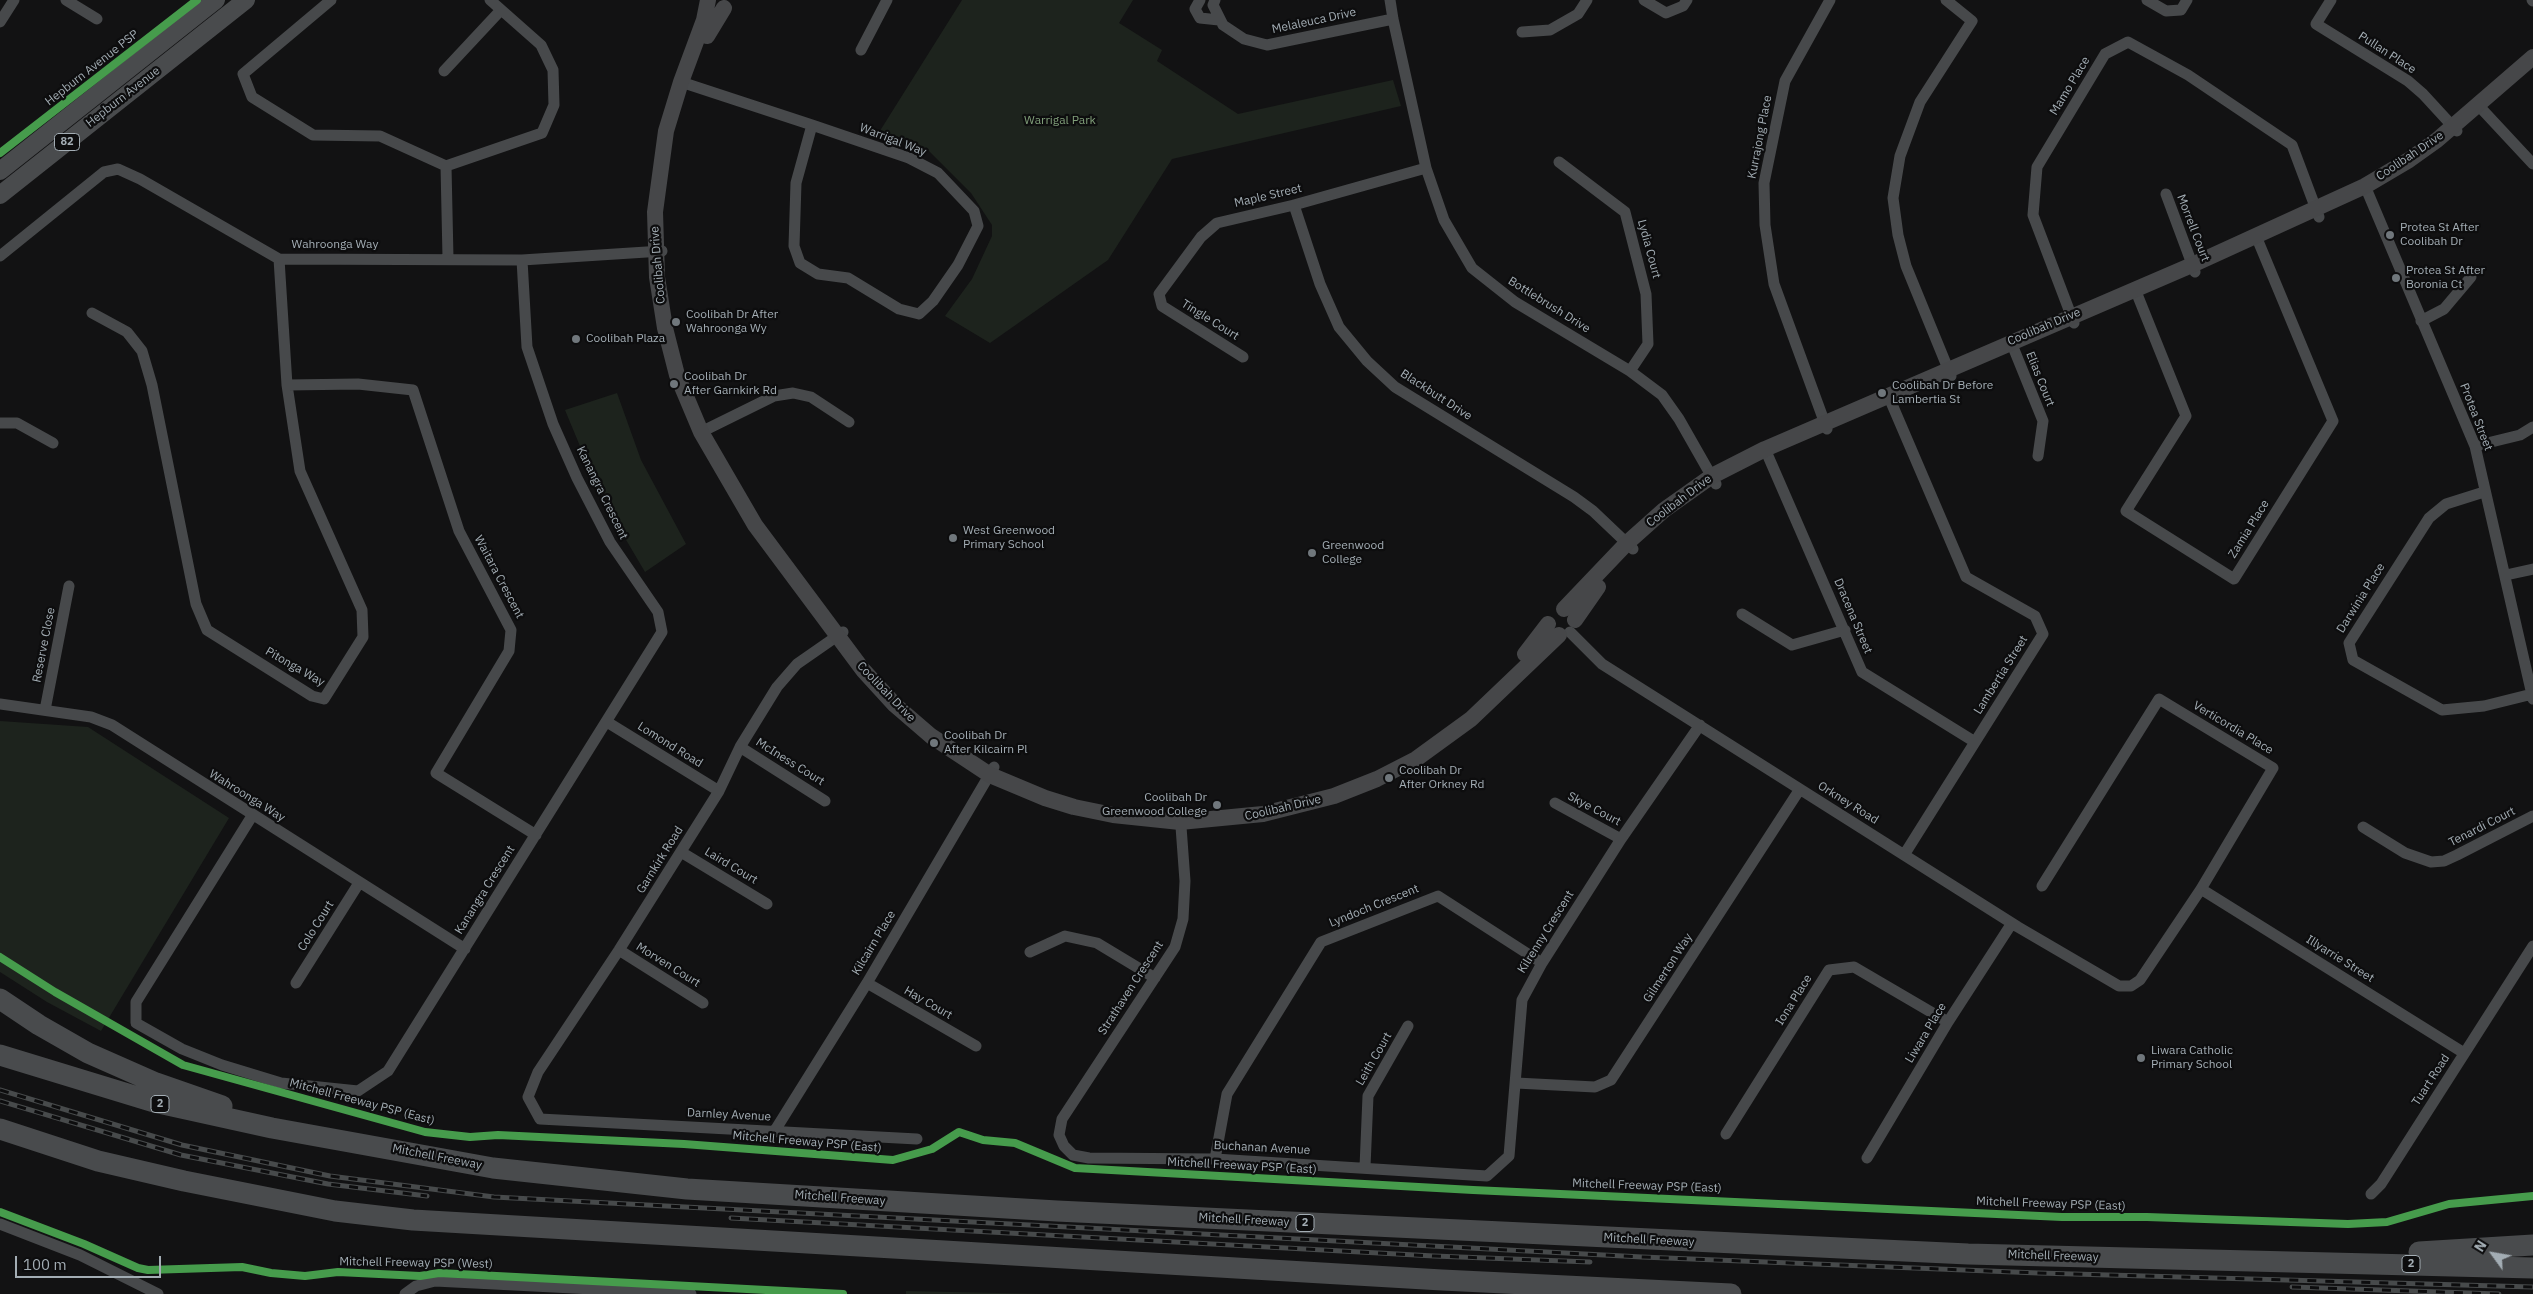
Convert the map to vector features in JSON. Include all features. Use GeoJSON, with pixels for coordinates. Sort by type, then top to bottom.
{"type":"FeatureCollection","features":[{"type":"Feature","properties":{"kind":"highway"},"geometry":{"type":"LineString","coordinates":[[0,999],[39,1025],[88,1053],[156,1083],[216,1104],[325,1136]]}},
{"type":"Feature","properties":{"kind":"highway","name":"Mitchell Freeway"},"geometry":{"type":"LineString","coordinates":[[0,1055],[162,1104],[272,1128],[325,1136],[493,1168],[696,1189],[1057,1211],[1442,1231],[1977,1254],[2289,1260],[2533,1268]]}},
{"type":"Feature","properties":{"kind":"highway"},"geometry":{"type":"LineString","coordinates":[[0,1129],[98,1161],[194,1183],[335,1211],[413,1220],[1442,1280],[1731,1294]]}},
{"type":"Feature","properties":{"kind":"highway"},"geometry":{"type":"LineString","coordinates":[[2289,1260],[2533,1245]]}},
{"type":"Feature","properties":{"kind":"main road","name":"Hepburn Avenue"},"geometry":{"type":"LineString","coordinates":[[0,171],[216,0]]}},
{"type":"Feature","properties":{"kind":"main road","name":"Hepburn Avenue"},"geometry":{"type":"LineString","coordinates":[[0,194],[246,0]]}},
{"type":"Feature","properties":{"kind":"main road","name":"Coolibah Drive"},"geometry":{"type":"LineString","coordinates":[[708,0],[684,83],[669,159],[659,252],[679,350],[705,430],[765,524],[840,634],[906,704],[945,736],[992,771],[1075,798],[1180,817],[1275,803],[1330,788],[1393,762],[1421,746],[1466,713],[1563,624],[1630,546],[1664,510],[1714,480],[1826,426],[2258,241],[2366,190],[2455,129],[2533,68]]}},
{"type":"Feature","properties":{"kind":"main road"},"geometry":{"type":"LineString","coordinates":[[708,0],[715,7],[728,4]]}},
{"type":"Feature","properties":{"kind":"main road","name":"Coolibah Drive"},"geometry":{"type":"LineString","coordinates":[[684,83],[706,37],[728,4]]}},
{"type":"Feature","properties":{"kind":"main road","name":"Coolibah Drive"},"geometry":{"type":"LineString","coordinates":[[2481,108],[2533,57]]}},
{"type":"Feature","properties":{"kind":"street"},"geometry":{"type":"LineString","coordinates":[[0,22],[14,0]]}},
{"type":"Feature","properties":{"kind":"street"},"geometry":{"type":"LineString","coordinates":[[66,0],[98,20]]}},
{"type":"Feature","properties":{"kind":"street"},"geometry":{"type":"LineString","coordinates":[[331,0],[243,74],[252,97],[314,135],[380,136],[446,166],[542,133],[554,105],[553,70],[541,45],[500,11],[490,0]]}},
{"type":"Feature","properties":{"kind":"street"},"geometry":{"type":"LineString","coordinates":[[861,50],[887,0]]}},
{"type":"Feature","properties":{"kind":"street","name":"Melaleuca Drive"},"geometry":{"type":"LineString","coordinates":[[1200,0],[1195,9],[1200,18],[1219,20],[1244,39],[1267,45],[1392,19]]}},
{"type":"Feature","properties":{"kind":"street"},"geometry":{"type":"LineString","coordinates":[[1215,0],[1213,5],[1219,20]]}},
{"type":"Feature","properties":{"kind":"street","name":"Bottlebrush Drive"},"geometry":{"type":"LineString","coordinates":[[1390,0],[1392,19],[1426,168],[1444,220],[1472,268],[1515,302],[1630,371],[1670,404],[1714,480]]}},
{"type":"Feature","properties":{"kind":"street"},"geometry":{"type":"LineString","coordinates":[[1522,32],[1550,30],[1578,14],[1587,0]]}},
{"type":"Feature","properties":{"kind":"street"},"geometry":{"type":"LineString","coordinates":[[1644,0],[1666,13],[1683,6],[1687,0]]}},
{"type":"Feature","properties":{"kind":"street","name":"Kurrajong Place"},"geometry":{"type":"LineString","coordinates":[[1826,426],[1774,284],[1765,225],[1764,182],[1785,80],[1830,0]]}},
{"type":"Feature","properties":{"kind":"street"},"geometry":{"type":"LineString","coordinates":[[1946,0],[1972,21],[1920,102],[1900,156],[1893,198],[1898,235],[1906,266],[1950,373]]}},
{"type":"Feature","properties":{"kind":"street"},"geometry":{"type":"LineString","coordinates":[[2147,0],[2166,11],[2181,10],[2187,0]]}},
{"type":"Feature","properties":{"kind":"street","name":"Pullan Place"},"geometry":{"type":"LineString","coordinates":[[2332,0],[2316,24],[2408,81],[2424,94],[2455,129]]}},
{"type":"Feature","properties":{"kind":"street"},"geometry":{"type":"LineString","coordinates":[[444,71],[500,11]]}},
{"type":"Feature","properties":{"kind":"street","name":"Mamo Place"},"geometry":{"type":"LineString","coordinates":[[2073,320],[2033,215],[2037,167],[2105,54],[2128,42],[2188,75],[2292,145],[2317,214]]}},
{"type":"Feature","properties":{"kind":"street","name":"Warrigal Way"},"geometry":{"type":"LineString","coordinates":[[684,83],[812,125],[909,158],[938,173],[974,211],[978,226],[958,265],[933,302],[919,314],[899,309],[848,278],[818,274],[800,264],[794,246],[796,183],[812,125]]}},
{"type":"Feature","properties":{"kind":"street"},"geometry":{"type":"LineString","coordinates":[[2481,108],[2533,164]]}},
{"type":"Feature","properties":{"kind":"street","name":"Lydia Court"},"geometry":{"type":"LineString","coordinates":[[1559,162],[1624,212],[1646,294],[1648,344],[1630,371]]}},
{"type":"Feature","properties":{"kind":"street"},"geometry":{"type":"LineString","coordinates":[[446,166],[448,258]]}},
{"type":"Feature","properties":{"kind":"street","name":"Maple Street"},"geometry":{"type":"LineString","coordinates":[[1162,306],[1159,294],[1201,238],[1217,223],[1294,205],[1426,168]]}},
{"type":"Feature","properties":{"kind":"street","name":"Wahroonga Way"},"geometry":{"type":"LineString","coordinates":[[0,256],[104,172],[118,169],[140,178],[279,260],[448,258],[522,260],[659,252]]}},
{"type":"Feature","properties":{"kind":"street","name":"Protea Street"},"geometry":{"type":"LineString","coordinates":[[2366,190],[2474,446],[2506,576],[2532,697]]}},
{"type":"Feature","properties":{"kind":"street","name":"Morrell Court"},"geometry":{"type":"LineString","coordinates":[[2166,194],[2194,268]]}},
{"type":"Feature","properties":{"kind":"street","name":"Blackbutt Drive"},"geometry":{"type":"LineString","coordinates":[[1294,205],[1320,284],[1340,327],[1367,361],[1395,387],[1574,497],[1593,511],[1630,546]]}},
{"type":"Feature","properties":{"kind":"street","name":"Zamia Place"},"geometry":{"type":"LineString","coordinates":[[2136,293],[2186,416],[2126,511],[2234,578],[2333,421],[2258,241]]}},
{"type":"Feature","properties":{"kind":"street","name":"Pitonga Way"},"geometry":{"type":"LineString","coordinates":[[92,313],[126,332],[142,351],[152,385],[196,604],[207,630],[312,696],[324,699],[363,636],[362,610],[300,471],[287,385],[279,260]]}},
{"type":"Feature","properties":{"kind":"street","name":"Kanangra Crescent"},"geometry":{"type":"LineString","coordinates":[[252,816],[136,1002],[136,1023],[182,1049],[222,1066],[281,1083],[358,1091],[388,1072],[662,632],[658,612],[610,542],[577,478],[553,424],[527,347],[522,260]]}},
{"type":"Feature","properties":{"kind":"street"},"geometry":{"type":"LineString","coordinates":[[2421,321],[2444,309],[2471,277]]}},
{"type":"Feature","properties":{"kind":"street","name":"Tingle Court"},"geometry":{"type":"LineString","coordinates":[[1162,306],[1243,357]]}},
{"type":"Feature","properties":{"kind":"street","name":"Elias Court"},"geometry":{"type":"LineString","coordinates":[[2012,346],[2043,421],[2038,456]]}},
{"type":"Feature","properties":{"kind":"street","name":"Waitara Crescent"},"geometry":{"type":"LineString","coordinates":[[287,385],[358,384],[413,390],[459,531],[511,630],[509,651],[436,773],[536,835]]}},
{"type":"Feature","properties":{"kind":"street"},"geometry":{"type":"LineString","coordinates":[[705,430],[774,396],[792,392],[811,398],[849,422]]}},
{"type":"Feature","properties":{"kind":"street","name":"Lambertia Street"},"geometry":{"type":"LineString","coordinates":[[1890,399],[1966,577],[2035,616],[2043,634],[1904,855]]}},
{"type":"Feature","properties":{"kind":"street"},"geometry":{"type":"LineString","coordinates":[[0,423],[17,423],[53,443]]}},
{"type":"Feature","properties":{"kind":"street"},"geometry":{"type":"LineString","coordinates":[[2474,446],[2520,435],[2533,427]]}},
{"type":"Feature","properties":{"kind":"street","name":"Dracena Street"},"geometry":{"type":"LineString","coordinates":[[1767,453],[1862,672],[1975,742]]}},
{"type":"Feature","properties":{"kind":"street","name":"Darwinia Place"},"geometry":{"type":"LineString","coordinates":[[2484,492],[2446,504],[2429,518],[2349,643],[2353,660],[2442,710],[2484,706],[2532,697]]}},
{"type":"Feature","properties":{"kind":"street"},"geometry":{"type":"LineString","coordinates":[[2506,576],[2533,569]]}},
{"type":"Feature","properties":{"kind":"street","name":"Reserve Close"},"geometry":{"type":"LineString","coordinates":[[45,710],[69,586]]}},
{"type":"Feature","properties":{"kind":"street"},"geometry":{"type":"LineString","coordinates":[[1742,614],[1792,645],[1845,630]]}},
{"type":"Feature","properties":{"kind":"street","name":"Orkney Road"},"geometry":{"type":"LineString","coordinates":[[1563,624],[1602,664],[2012,923],[2119,986]]}},
{"type":"Feature","properties":{"kind":"street","name":"Garnkirk Road"},"geometry":{"type":"LineString","coordinates":[[540,1119],[528,1097],[538,1072],[620,950],[719,792],[740,747],[786,675],[840,634]]}},
{"type":"Feature","properties":{"kind":"street","name":"Verticordia Place"},"geometry":{"type":"LineString","coordinates":[[2042,886],[2159,699],[2273,768],[2201,889],[2140,980],[2131,986],[2119,986]]}},
{"type":"Feature","properties":{"kind":"street","name":"Wahroonga Way"},"geometry":{"type":"LineString","coordinates":[[0,704],[91,717],[112,726],[465,949]]}},
{"type":"Feature","properties":{"kind":"street","name":"Lomond Road"},"geometry":{"type":"LineString","coordinates":[[607,722],[719,792]]}},
{"type":"Feature","properties":{"kind":"street","name":"Kilrenny Crescent"},"geometry":{"type":"LineString","coordinates":[[1487,1176],[1509,1156],[1522,1000],[1542,963],[1621,839],[1700,725]]}},
{"type":"Feature","properties":{"kind":"street","name":"McIness Court"},"geometry":{"type":"LineString","coordinates":[[740,747],[825,801]]}},
{"type":"Feature","properties":{"kind":"street","name":"Kilcairn Place"},"geometry":{"type":"LineString","coordinates":[[774,1132],[866,983],[992,771]]}},
{"type":"Feature","properties":{"kind":"street","name":"Gilmerton Way"},"geometry":{"type":"LineString","coordinates":[[1516,1083],[1595,1087],[1611,1080],[1800,789]]}},
{"type":"Feature","properties":{"kind":"street","name":"Skye Court"},"geometry":{"type":"LineString","coordinates":[[1555,803],[1621,839]]}},
{"type":"Feature","properties":{"kind":"street","name":"Tenardi Court"},"geometry":{"type":"LineString","coordinates":[[2363,827],[2405,853],[2430,862],[2444,861],[2457,856],[2533,816]]}},
{"type":"Feature","properties":{"kind":"street","name":"Strathaven Crescent"},"geometry":{"type":"LineString","coordinates":[[1059,1135],[1062,1119],[1175,947],[1183,918],[1185,881],[1180,817]]}},
{"type":"Feature","properties":{"kind":"street","name":"Laird Court"},"geometry":{"type":"LineString","coordinates":[[681,852],[767,904]]}},
{"type":"Feature","properties":{"kind":"street","name":"Colo Court"},"geometry":{"type":"LineString","coordinates":[[296,983],[359,882]]}},
{"type":"Feature","properties":{"kind":"street","name":"Illyarrie Street"},"geometry":{"type":"LineString","coordinates":[[2201,889],[2464,1054]]}},
{"type":"Feature","properties":{"kind":"street","name":"Lyndoch Crescent"},"geometry":{"type":"LineString","coordinates":[[1215,1159],[1227,1094],[1322,942],[1438,896],[1542,963]]}},
{"type":"Feature","properties":{"kind":"street","name":"Liwara Place"},"geometry":{"type":"LineString","coordinates":[[1867,1158],[1948,1022],[2012,923]]}},
{"type":"Feature","properties":{"kind":"street"},"geometry":{"type":"LineString","coordinates":[[1030,952],[1064,936],[1097,943],[1155,978]]}},
{"type":"Feature","properties":{"kind":"street","name":"Tuart Road"},"geometry":{"type":"LineString","coordinates":[[2371,1194],[2380,1184],[2532,949]]}},
{"type":"Feature","properties":{"kind":"street","name":"Morven Court"},"geometry":{"type":"LineString","coordinates":[[620,950],[703,1003]]}},
{"type":"Feature","properties":{"kind":"street","name":"Iona Place"},"geometry":{"type":"LineString","coordinates":[[1726,1134],[1829,970],[1854,967],[1948,1022]]}},
{"type":"Feature","properties":{"kind":"street","name":"Hay Court"},"geometry":{"type":"LineString","coordinates":[[866,983],[976,1046]]}},
{"type":"Feature","properties":{"kind":"street","name":"Leith Court"},"geometry":{"type":"LineString","coordinates":[[1365,1167],[1368,1096],[1408,1026]]}},
{"type":"Feature","properties":{"kind":"street","name":"Darnley Avenue"},"geometry":{"type":"LineString","coordinates":[[540,1119],[916,1139]]}},
{"type":"Feature","properties":{"kind":"street","name":"Buchanan Avenue"},"geometry":{"type":"LineString","coordinates":[[1059,1135],[1064,1146],[1074,1155],[1089,1158],[1215,1159],[1487,1176]]}},
{"type":"Feature","properties":{"kind":"street"},"geometry":{"type":"LineString","coordinates":[[0,1224],[80,1255],[138,1289],[158,1294]]}},
{"type":"Feature","properties":{"kind":"street"},"geometry":{"type":"LineString","coordinates":[[405,1294],[416,1286],[434,1280],[504,1289],[691,1294]]}},
{"type":"Feature","properties":{"kind":"green space","name":"Warrigal Park"},"geometry":{"type":"Polygon","coordinates":[[[962,0],[1133,0],[1119,23],[1162,50],[1157,61],[1238,114],[1393,80],[1401,106],[1172,159],[1108,260],[990,343],[945,316],[972,279],[992,236],[992,225],[971,193],[929,151],[878,134],[962,0]]]}},
{"type":"Feature","properties":{"kind":"green space"},"geometry":{"type":"Polygon","coordinates":[[[617,393],[641,460],[686,544],[645,572],[602,499],[565,410],[617,393]]]}},
{"type":"Feature","properties":{"kind":"green space"},"geometry":{"type":"Polygon","coordinates":[[[0,721],[88,727],[229,818],[101,1031],[47,1002],[0,972],[0,721]]]}},
{"type":"Feature","properties":{"kind":"green space"},"geometry":{"type":"Polygon","coordinates":[[[906,1291],[1046,1294],[906,1294],[906,1291]]]}},
{"type":"Feature","properties":{"kind":"railway"},"geometry":{"type":"LineString","coordinates":[[0,1090],[182,1145],[330,1176],[494,1197],[1642,1257],[2038,1273],[2533,1287]]}},
{"type":"Feature","properties":{"kind":"railway"},"geometry":{"type":"LineString","coordinates":[[0,1101],[181,1155],[328,1184],[427,1196]]}},
{"type":"Feature","properties":{"kind":"railway"},"geometry":{"type":"LineString","coordinates":[[731,1218],[1434,1256],[1590,1262]]}},
{"type":"Feature","properties":{"kind":"railway"},"geometry":{"type":"LineString","coordinates":[[2292,1287],[2499,1294]]}},
{"type":"Feature","properties":{"kind":"cycle path","name":"Hepburn Avenue PSP"},"geometry":{"type":"LineString","coordinates":[[0,153],[197,0]]}},
{"type":"Feature","properties":{"kind":"cycle path","name":"Mitchell Freeway PSP (East)"},"geometry":{"type":"LineString","coordinates":[[0,957],[55,992],[183,1065],[425,1132],[470,1137],[498,1135],[684,1144],[893,1160],[932,1149],[959,1132],[983,1140],[1015,1143],[1075,1168],[1473,1190],[2062,1217],[2147,1217],[2348,1224],[2387,1222],[2449,1204],[2533,1196]]}},
{"type":"Feature","properties":{"kind":"cycle path","name":"Mitchell Freeway PSP (West)"},"geometry":{"type":"LineString","coordinates":[[0,1212],[84,1244],[138,1268],[148,1270],[242,1267],[271,1273],[305,1276],[338,1272],[420,1276],[439,1273],[843,1294]]}},
{"type":"Feature","properties":{"kind":"place","name":"Protea St After Coolibah Dr"},"geometry":{"type":"Point","coordinates":[2390,235]}},
{"type":"Feature","properties":{"kind":"place","name":"Protea St After Boronia Ct"},"geometry":{"type":"Point","coordinates":[2396,278]}},
{"type":"Feature","properties":{"kind":"place","name":"Coolibah Dr After Wahroonga Wy"},"geometry":{"type":"Point","coordinates":[676,322]}},
{"type":"Feature","properties":{"kind":"place","name":"Coolibah Plaza"},"geometry":{"type":"Point","coordinates":[576,339]}},
{"type":"Feature","properties":{"kind":"place","name":"Coolibah Dr After Garnkirk Rd"},"geometry":{"type":"Point","coordinates":[674,384]}},
{"type":"Feature","properties":{"kind":"place","name":"Coolibah Dr Before Lambertia St"},"geometry":{"type":"Point","coordinates":[1882,393]}},
{"type":"Feature","properties":{"kind":"place","name":"West Greenwood Primary School"},"geometry":{"type":"Point","coordinates":[953,538]}},
{"type":"Feature","properties":{"kind":"place","name":"Greenwood College"},"geometry":{"type":"Point","coordinates":[1312,553]}},
{"type":"Feature","properties":{"kind":"place","name":"Coolibah Dr After Kilcairn Pl"},"geometry":{"type":"Point","coordinates":[934,743]}},
{"type":"Feature","properties":{"kind":"place","name":"Coolibah Dr After Orkney Rd"},"geometry":{"type":"Point","coordinates":[1389,778]}},
{"type":"Feature","properties":{"kind":"place","name":"Coolibah Dr Greenwood College"},"geometry":{"type":"Point","coordinates":[1217,805]}},
{"type":"Feature","properties":{"kind":"place","name":"Liwara Catholic Primary School"},"geometry":{"type":"Point","coordinates":[2141,1058]}}]}
